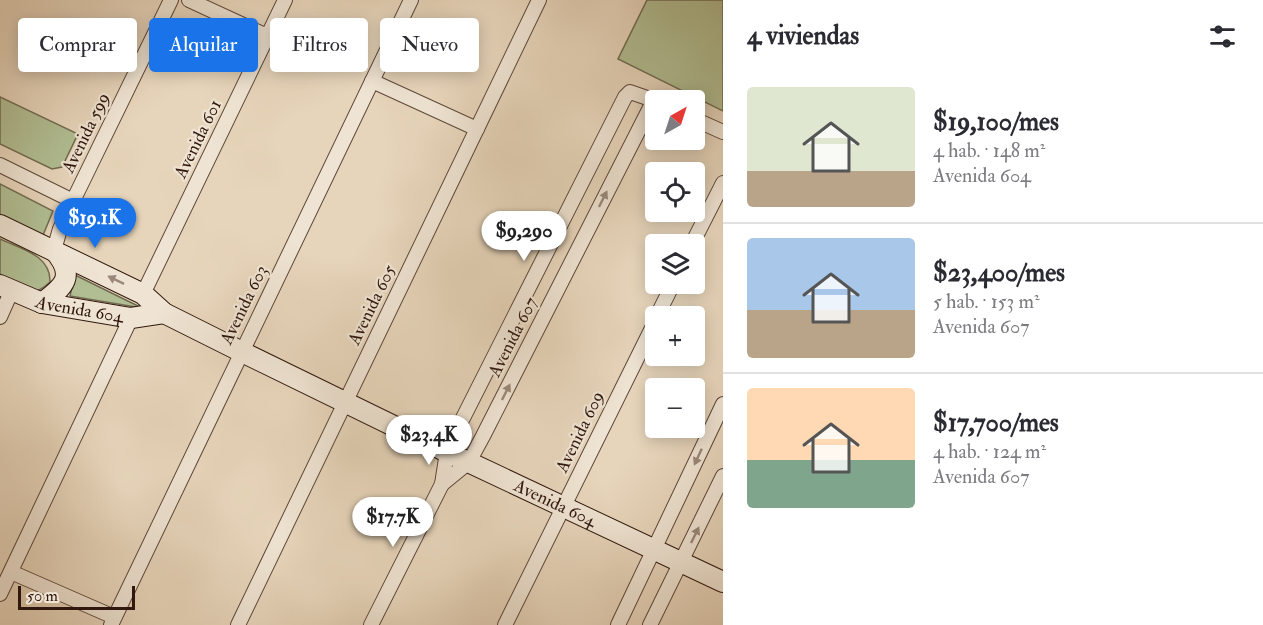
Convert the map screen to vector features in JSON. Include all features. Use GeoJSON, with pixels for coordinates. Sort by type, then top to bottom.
{"type":"FeatureCollection","features":[{"type":"Feature","properties":{"kind":"street","name":"Avenida 599"},"geometry":{"type":"LineString","coordinates":[[54,250],[72,201],[171,0]]}},
{"type":"Feature","properties":{"kind":"street"},"geometry":{"type":"LineString","coordinates":[[189,0],[267,36]]}},
{"type":"Feature","properties":{"kind":"street","name":"Avenida 601"},"geometry":{"type":"LineString","coordinates":[[143,294],[285,0]]}},
{"type":"Feature","properties":{"kind":"street","name":"Avenida 603"},"geometry":{"type":"LineString","coordinates":[[112,621],[411,0]]}},
{"type":"Feature","properties":{"kind":"street","name":"Avenida 605"},"geometry":{"type":"LineString","coordinates":[[238,625],[539,0]]}},
{"type":"Feature","properties":{"kind":"street"},"geometry":{"type":"LineString","coordinates":[[372,81],[477,129]]}},
{"type":"Feature","properties":{"kind":"street","name":"Avenida 607"},"geometry":{"type":"LineString","coordinates":[[371,625],[442,484],[447,453],[625,97],[630,92],[645,97]]}},
{"type":"Feature","properties":{"kind":"street","name":"Avenida 607"},"geometry":{"type":"LineString","coordinates":[[442,484],[469,462],[645,120]]}},
{"type":"Feature","properties":{"kind":"street"},"geometry":{"type":"LineString","coordinates":[[705,124],[723,132]]}},
{"type":"Feature","properties":{"kind":"street"},"geometry":{"type":"LineString","coordinates":[[0,165],[72,201]]}},
{"type":"Feature","properties":{"kind":"street"},"geometry":{"type":"LineString","coordinates":[[698,234],[723,183]]}},
{"type":"Feature","properties":{"kind":"street","name":"Avenida 604"},"geometry":{"type":"LineString","coordinates":[[0,225],[143,294],[164,313],[345,403],[723,582]]}},
{"type":"Feature","properties":{"kind":"street"},"geometry":{"type":"LineString","coordinates":[[42,303],[59,290],[65,281],[64,263],[54,250]]}},
{"type":"Feature","properties":{"kind":"street"},"geometry":{"type":"LineString","coordinates":[[0,317],[6,287]]}},
{"type":"Feature","properties":{"kind":"street","name":"Avenida 604"},"geometry":{"type":"LineString","coordinates":[[6,287],[42,303],[131,318],[164,313]]}},
{"type":"Feature","properties":{"kind":"street"},"geometry":{"type":"LineString","coordinates":[[0,594],[131,318]]}},
{"type":"Feature","properties":{"kind":"street","name":"Avenida 609"},"geometry":{"type":"LineString","coordinates":[[505,625],[645,340]]}},
{"type":"Feature","properties":{"kind":"street"},"geometry":{"type":"LineString","coordinates":[[618,625],[723,404]]}},
{"type":"Feature","properties":{"kind":"street"},"geometry":{"type":"LineString","coordinates":[[650,625],[723,476]]}},
{"type":"Feature","properties":{"kind":"street"},"geometry":{"type":"LineString","coordinates":[[11,572],[112,621]]}},
{"type":"Feature","properties":{"kind":"green space"},"geometry":{"type":"Polygon","coordinates":[[[647,0],[723,0],[723,111],[705,102],[705,90],[681,90],[618,59],[647,0]]]}},
{"type":"Feature","properties":{"kind":"green space"},"geometry":{"type":"Polygon","coordinates":[[[0,97],[78,134],[62,167],[52,169],[0,144],[0,97]]]}},
{"type":"Feature","properties":{"kind":"green space"},"geometry":{"type":"Polygon","coordinates":[[[0,184],[53,211],[41,240],[0,220],[0,184]]]}},
{"type":"Feature","properties":{"kind":"green space"},"geometry":{"type":"Polygon","coordinates":[[[0,239],[40,259],[46,265],[50,282],[37,291],[26,292],[0,280],[0,239]]]}},
{"type":"Feature","properties":{"kind":"green space"},"geometry":{"type":"Polygon","coordinates":[[[75,275],[142,308],[70,296],[75,275]]]}}]}
